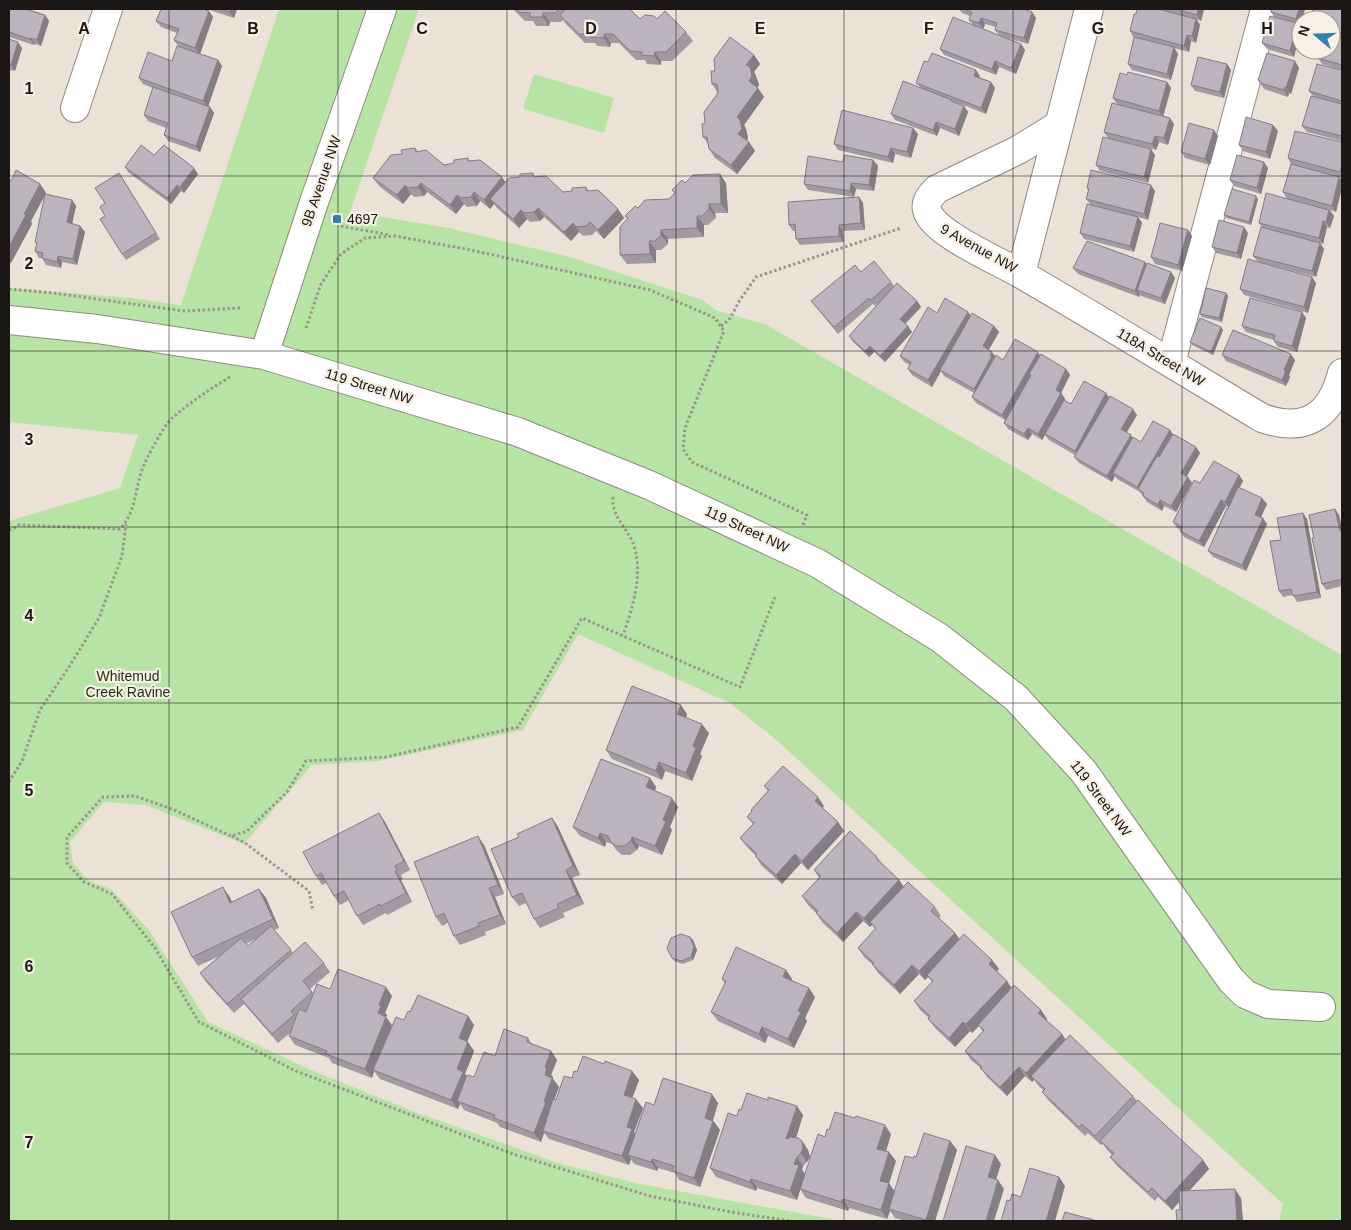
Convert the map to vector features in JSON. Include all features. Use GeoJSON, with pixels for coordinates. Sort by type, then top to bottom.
{"type":"FeatureCollection","features":[{"type":"Feature","properties":{"kind":"street"},"geometry":{"type":"LineString","coordinates":[[75,108],[108,9]]}},
{"type":"Feature","properties":{"kind":"street","name":"9B Avenue NW"},"geometry":{"type":"LineString","coordinates":[[264,354],[314,202],[382,9]]}},
{"type":"Feature","properties":{"kind":"street","name":"9 Avenue NW"},"geometry":{"type":"LineString","coordinates":[[1059,126],[1018,150],[937,190],[928,199],[926,206],[928,214],[945,232],[1021,274],[1059,126],[1089,9]]}},
{"type":"Feature","properties":{"kind":"street"},"geometry":{"type":"LineString","coordinates":[[1171,363],[1265,9]]}},
{"type":"Feature","properties":{"kind":"street","name":"118A Street NW"},"geometry":{"type":"LineString","coordinates":[[1021,274],[1262,418],[1275,422],[1305,423],[1318,416],[1329,403],[1342,373]]}},
{"type":"Feature","properties":{"kind":"street","name":"119 Street NW"},"geometry":{"type":"LineString","coordinates":[[9,320],[97,329],[264,354],[518,432],[618,472],[793,550],[940,638],[1016,698],[1084,772],[1231,980],[1245,994],[1268,1004],[1321,1006]]}},
{"type":"Feature","properties":{"kind":"path"},"geometry":{"type":"LineString","coordinates":[[341,226],[471,250],[650,290],[716,318],[724,332],[685,428],[682,449],[692,462],[808,515],[800,532]]}},
{"type":"Feature","properties":{"kind":"path"},"geometry":{"type":"LineString","coordinates":[[721,326],[729,320],[756,277],[901,228]]}},
{"type":"Feature","properties":{"kind":"path"},"geometry":{"type":"LineString","coordinates":[[306,328],[321,284],[341,254],[365,238],[395,236]]}},
{"type":"Feature","properties":{"kind":"path"},"geometry":{"type":"LineString","coordinates":[[9,290],[184,311],[242,308]]}},
{"type":"Feature","properties":{"kind":"path"},"geometry":{"type":"LineString","coordinates":[[9,782],[22,761],[40,710],[69,668],[99,618],[122,556],[126,522],[136,497],[144,466],[170,420],[190,402],[264,354]]}},
{"type":"Feature","properties":{"kind":"path"},"geometry":{"type":"LineString","coordinates":[[618,472],[612,500],[614,512],[633,544],[637,563],[635,591],[623,635]]}},
{"type":"Feature","properties":{"kind":"path"},"geometry":{"type":"LineString","coordinates":[[9,530],[19,525],[120,529],[126,522]]}},
{"type":"Feature","properties":{"kind":"path"},"geometry":{"type":"LineString","coordinates":[[231,836],[247,832],[287,792],[306,761],[386,757],[518,727],[582,618],[740,686],[775,597]]}},
{"type":"Feature","properties":{"kind":"path"},"geometry":{"type":"LineString","coordinates":[[313,911],[309,891],[245,842],[172,809],[135,796],[103,797],[67,837],[67,863],[84,882],[112,894],[155,948],[199,1022],[296,1071],[513,1154],[650,1196],[731,1212],[791,1221]]}},
{"type":"Feature","properties":{"kind":"green space","name":"Whitemud Creek Ravine"},"geometry":{"type":"Polygon","coordinates":[[[279,9],[419,9],[350,212],[444,227],[570,257],[703,300],[715,310],[765,324],[1342,655],[1342,1221],[1279,1221],[1283,1204],[773,737],[730,703],[578,634],[523,730],[379,761],[312,765],[244,844],[145,805],[104,802],[70,842],[73,863],[89,881],[111,889],[149,930],[208,1022],[311,1070],[415,1112],[561,1164],[640,1184],[842,1221],[9,1221],[9,521],[120,488],[138,435],[9,422],[9,288],[131,298],[181,305],[279,9]]]}},
{"type":"Feature","properties":{"kind":"green space"},"geometry":{"type":"Polygon","coordinates":[[[534,74],[614,98],[604,133],[523,109],[534,74]]]}},
{"type":"Feature","properties":{"kind":"building"},"geometry":{"type":"Polygon","coordinates":[[[9,9],[25,9],[45,15],[37,40],[9,32],[9,9]]]}},
{"type":"Feature","properties":{"kind":"building"},"geometry":{"type":"Polygon","coordinates":[[[161,9],[203,9],[209,11],[195,48],[174,40],[179,29],[156,21],[161,9]]]}},
{"type":"Feature","properties":{"kind":"building"},"geometry":{"type":"Polygon","coordinates":[[[220,9],[231,9],[230,12],[220,9]]]}},
{"type":"Feature","properties":{"kind":"building"},"geometry":{"type":"Polygon","coordinates":[[[516,9],[559,9],[555,13],[543,13],[543,17],[530,17],[530,13],[519,12],[516,9]]]}},
{"type":"Feature","properties":{"kind":"building"},"geometry":{"type":"Polygon","coordinates":[[[566,9],[630,9],[640,19],[645,15],[654,16],[657,19],[665,11],[686,32],[666,52],[655,52],[654,56],[641,55],[642,52],[630,51],[613,34],[604,34],[604,38],[591,37],[591,34],[579,34],[560,15],[566,9]]]}},
{"type":"Feature","properties":{"kind":"building"},"geometry":{"type":"Polygon","coordinates":[[[963,9],[1023,9],[1032,12],[1024,38],[995,30],[997,23],[981,18],[979,23],[969,20],[972,12],[963,9]]]}},
{"type":"Feature","properties":{"kind":"building"},"geometry":{"type":"Polygon","coordinates":[[[1137,9],[1158,9],[1196,19],[1192,36],[1187,35],[1184,46],[1130,31],[1137,9]]]}},
{"type":"Feature","properties":{"kind":"building"},"geometry":{"type":"Polygon","coordinates":[[[1176,9],[1198,9],[1197,15],[1176,9]]]}},
{"type":"Feature","properties":{"kind":"building"},"geometry":{"type":"Polygon","coordinates":[[[1271,9],[1299,9],[1291,10],[1291,18],[1271,12],[1271,9]]]}},
{"type":"Feature","properties":{"kind":"building"},"geometry":{"type":"Polygon","coordinates":[[[1342,9],[1342,33],[1341,10],[1313,10],[1342,9]]]}},
{"type":"Feature","properties":{"kind":"building"},"geometry":{"type":"Polygon","coordinates":[[[1270,16],[1291,21],[1290,51],[1262,43],[1270,16]]]}},
{"type":"Feature","properties":{"kind":"building"},"geometry":{"type":"Polygon","coordinates":[[[953,17],[1021,44],[1011,68],[995,61],[992,69],[940,49],[953,17]]]}},
{"type":"Feature","properties":{"kind":"building"},"geometry":{"type":"Polygon","coordinates":[[[730,37],[754,55],[746,65],[750,67],[752,76],[749,81],[758,88],[737,117],[740,120],[742,129],[738,134],[749,142],[731,165],[709,149],[707,137],[703,137],[702,124],[705,123],[704,112],[718,93],[717,84],[712,84],[711,71],[715,71],[714,59],[730,37]]]}},
{"type":"Feature","properties":{"kind":"building"},"geometry":{"type":"Polygon","coordinates":[[[1134,37],[1174,47],[1167,74],[1128,64],[1134,37]]]}},
{"type":"Feature","properties":{"kind":"building"},"geometry":{"type":"Polygon","coordinates":[[[1341,38],[1342,38],[1342,65],[1325,60],[1341,60],[1341,38]]]}},
{"type":"Feature","properties":{"kind":"building"},"geometry":{"type":"Polygon","coordinates":[[[9,39],[18,42],[11,65],[9,65],[9,39]]]}},
{"type":"Feature","properties":{"kind":"building"},"geometry":{"type":"Polygon","coordinates":[[[177,46],[218,60],[203,101],[139,78],[148,52],[172,61],[177,46]]]}},
{"type":"Feature","properties":{"kind":"building"},"geometry":{"type":"Polygon","coordinates":[[[932,53],[976,70],[974,76],[991,82],[981,108],[916,83],[924,61],[928,62],[932,53]]]}},
{"type":"Feature","properties":{"kind":"building"},"geometry":{"type":"Polygon","coordinates":[[[1267,53],[1295,61],[1284,90],[1260,83],[1258,80],[1267,53]]]}},
{"type":"Feature","properties":{"kind":"building"},"geometry":{"type":"Polygon","coordinates":[[[1198,57],[1227,64],[1220,92],[1191,85],[1198,57]]]}},
{"type":"Feature","properties":{"kind":"building"},"geometry":{"type":"Polygon","coordinates":[[[1317,64],[1342,70],[1342,101],[1309,91],[1317,64]]]}},
{"type":"Feature","properties":{"kind":"building"},"geometry":{"type":"Polygon","coordinates":[[[1128,72],[1167,82],[1159,111],[1113,98],[1120,73],[1127,75],[1128,72]]]}},
{"type":"Feature","properties":{"kind":"building"},"geometry":{"type":"Polygon","coordinates":[[[903,81],[964,106],[955,129],[936,122],[933,130],[891,114],[903,81]]]}},
{"type":"Feature","properties":{"kind":"building"},"geometry":{"type":"Polygon","coordinates":[[[153,87],[210,107],[196,146],[164,135],[168,123],[144,115],[153,87]]]}},
{"type":"Feature","properties":{"kind":"building"},"geometry":{"type":"Polygon","coordinates":[[[1311,96],[1342,104],[1342,136],[1302,126],[1311,96]]]}},
{"type":"Feature","properties":{"kind":"building"},"geometry":{"type":"Polygon","coordinates":[[[1112,103],[1170,118],[1164,138],[1155,136],[1152,144],[1104,132],[1112,103]]]}},
{"type":"Feature","properties":{"kind":"building"},"geometry":{"type":"Polygon","coordinates":[[[842,110],[913,128],[907,152],[891,148],[888,157],[834,144],[842,110]]]}},
{"type":"Feature","properties":{"kind":"building"},"geometry":{"type":"Polygon","coordinates":[[[1246,117],[1273,125],[1266,152],[1239,145],[1246,117]]]}},
{"type":"Feature","properties":{"kind":"building"},"geometry":{"type":"Polygon","coordinates":[[[1189,123],[1214,130],[1205,159],[1181,152],[1189,123]]]}},
{"type":"Feature","properties":{"kind":"building"},"geometry":{"type":"Polygon","coordinates":[[[1295,131],[1342,142],[1342,165],[1340,172],[1288,158],[1295,131]]]}},
{"type":"Feature","properties":{"kind":"building"},"geometry":{"type":"Polygon","coordinates":[[[1103,137],[1151,149],[1144,177],[1096,165],[1103,137]]]}},
{"type":"Feature","properties":{"kind":"building"},"geometry":{"type":"Polygon","coordinates":[[[141,145],[154,155],[164,145],[194,168],[180,187],[177,185],[167,198],[125,167],[141,145]]]}},
{"type":"Feature","properties":{"kind":"building"},"geometry":{"type":"Polygon","coordinates":[[[415,148],[416,152],[426,150],[444,165],[454,163],[454,160],[468,158],[468,161],[480,160],[502,177],[484,200],[474,192],[471,197],[461,198],[457,195],[450,205],[421,183],[418,187],[408,188],[405,185],[397,195],[373,178],[391,155],[402,154],[401,150],[415,148]]]}},
{"type":"Feature","properties":{"kind":"building"},"geometry":{"type":"Polygon","coordinates":[[[844,155],[873,160],[869,185],[851,183],[850,191],[804,184],[808,156],[843,162],[844,155]]]}},
{"type":"Feature","properties":{"kind":"building"},"geometry":{"type":"Polygon","coordinates":[[[1237,155],[1264,162],[1257,188],[1230,180],[1237,155]]]}},
{"type":"Feature","properties":{"kind":"building"},"geometry":{"type":"Polygon","coordinates":[[[1291,164],[1339,177],[1332,206],[1283,192],[1291,164]]]}},
{"type":"Feature","properties":{"kind":"building"},"geometry":{"type":"Polygon","coordinates":[[[16,170],[40,184],[9,247],[9,180],[11,181],[16,170]]]}},
{"type":"Feature","properties":{"kind":"building"},"geometry":{"type":"Polygon","coordinates":[[[1091,170],[1151,185],[1144,214],[1086,199],[1091,170]]]}},
{"type":"Feature","properties":{"kind":"building"},"geometry":{"type":"Polygon","coordinates":[[[119,173],[156,233],[122,254],[100,219],[105,216],[100,207],[105,203],[95,188],[119,173]]]}},
{"type":"Feature","properties":{"kind":"building"},"geometry":{"type":"Polygon","coordinates":[[[533,173],[534,177],[546,176],[563,192],[572,191],[572,188],[586,187],[586,191],[598,190],[618,209],[598,230],[590,222],[586,226],[576,227],[573,223],[564,232],[538,208],[534,212],[524,213],[521,210],[513,219],[490,199],[509,178],[520,177],[520,174],[533,173]]]}},
{"type":"Feature","properties":{"kind":"building"},"geometry":{"type":"Polygon","coordinates":[[[720,174],[721,204],[709,204],[709,209],[702,216],[697,216],[697,228],[661,230],[661,235],[655,241],[649,241],[650,254],[620,255],[620,227],[628,218],[625,216],[635,206],[638,208],[645,200],[669,199],[675,193],[672,190],[682,180],[685,183],[693,175],[720,174]]]}},
{"type":"Feature","properties":{"kind":"building"},"geometry":{"type":"Polygon","coordinates":[[[1232,189],[1256,196],[1249,222],[1224,215],[1232,189]]]}},
{"type":"Feature","properties":{"kind":"building"},"geometry":{"type":"Polygon","coordinates":[[[1266,193],[1329,210],[1326,222],[1323,221],[1319,238],[1259,223],[1266,193]]]}},
{"type":"Feature","properties":{"kind":"building"},"geometry":{"type":"Polygon","coordinates":[[[45,194],[72,200],[67,222],[80,226],[73,259],[58,256],[57,262],[42,258],[43,253],[35,251],[37,243],[35,242],[45,194]]]}},
{"type":"Feature","properties":{"kind":"building"},"geometry":{"type":"Polygon","coordinates":[[[859,197],[861,223],[839,225],[839,236],[796,239],[795,224],[789,225],[788,202],[859,197]]]}},
{"type":"Feature","properties":{"kind":"building"},"geometry":{"type":"Polygon","coordinates":[[[1087,204],[1138,217],[1130,246],[1080,233],[1087,204]]]}},
{"type":"Feature","properties":{"kind":"building"},"geometry":{"type":"Polygon","coordinates":[[[1219,220],[1244,227],[1237,253],[1212,247],[1219,220]]]}},
{"type":"Feature","properties":{"kind":"building"},"geometry":{"type":"Polygon","coordinates":[[[1160,223],[1188,230],[1178,265],[1151,257],[1160,223]]]}},
{"type":"Feature","properties":{"kind":"building"},"geometry":{"type":"Polygon","coordinates":[[[1261,227],[1320,243],[1312,271],[1253,256],[1261,227]]]}},
{"type":"Feature","properties":{"kind":"building"},"geometry":{"type":"Polygon","coordinates":[[[1087,241],[1145,262],[1135,291],[1073,268],[1087,241]]]}},
{"type":"Feature","properties":{"kind":"building"},"geometry":{"type":"Polygon","coordinates":[[[1248,259],[1312,277],[1304,307],[1240,289],[1248,259]]]}},
{"type":"Feature","properties":{"kind":"building"},"geometry":{"type":"Polygon","coordinates":[[[874,261],[891,282],[871,300],[869,298],[834,327],[811,301],[855,265],[861,272],[874,261]]]}},
{"type":"Feature","properties":{"kind":"building"},"geometry":{"type":"Polygon","coordinates":[[[1147,263],[1171,272],[1161,298],[1137,290],[1147,263]]]}},
{"type":"Feature","properties":{"kind":"building"},"geometry":{"type":"Polygon","coordinates":[[[897,283],[917,301],[900,319],[908,326],[880,356],[870,346],[865,351],[849,336],[897,283]]]}},
{"type":"Feature","properties":{"kind":"building"},"geometry":{"type":"Polygon","coordinates":[[[1206,288],[1226,293],[1219,318],[1200,314],[1206,288]]]}},
{"type":"Feature","properties":{"kind":"building"},"geometry":{"type":"Polygon","coordinates":[[[945,298],[968,312],[928,380],[908,369],[911,362],[900,356],[928,307],[937,313],[945,298]]]}},
{"type":"Feature","properties":{"kind":"building"},"geometry":{"type":"Polygon","coordinates":[[[1250,298],[1302,312],[1292,346],[1274,341],[1275,335],[1242,326],[1250,298]]]}},
{"type":"Feature","properties":{"kind":"building"},"geometry":{"type":"Polygon","coordinates":[[[972,313],[994,326],[983,346],[992,352],[990,355],[992,356],[974,389],[940,370],[972,313]]]}},
{"type":"Feature","properties":{"kind":"building"},"geometry":{"type":"Polygon","coordinates":[[[1200,318],[1221,327],[1211,352],[1190,342],[1200,318]]]}},
{"type":"Feature","properties":{"kind":"building"},"geometry":{"type":"Polygon","coordinates":[[[1233,330],[1291,354],[1282,380],[1222,355],[1233,330]]]}},
{"type":"Feature","properties":{"kind":"building"},"geometry":{"type":"Polygon","coordinates":[[[1015,339],[1038,352],[1002,415],[972,397],[996,355],[1003,360],[1015,339]]]}},
{"type":"Feature","properties":{"kind":"building"},"geometry":{"type":"Polygon","coordinates":[[[1041,354],[1066,369],[1056,390],[1061,393],[1038,434],[1028,428],[1024,434],[1004,423],[1041,354]]]}},
{"type":"Feature","properties":{"kind":"building"},"geometry":{"type":"Polygon","coordinates":[[[1084,381],[1106,393],[1075,451],[1045,434],[1064,400],[1071,404],[1084,381]]]}},
{"type":"Feature","properties":{"kind":"building"},"geometry":{"type":"Polygon","coordinates":[[[1110,396],[1133,409],[1121,429],[1131,435],[1107,476],[1074,457],[1110,396]]]}},
{"type":"Feature","properties":{"kind":"building"},"geometry":{"type":"Polygon","coordinates":[[[1153,421],[1170,430],[1137,487],[1113,473],[1133,437],[1141,442],[1153,421]]]}},
{"type":"Feature","properties":{"kind":"building"},"geometry":{"type":"Polygon","coordinates":[[[1173,434],[1196,447],[1181,473],[1188,477],[1171,506],[1160,500],[1158,505],[1143,496],[1144,493],[1138,489],[1157,456],[1159,457],[1173,434]]]}},
{"type":"Feature","properties":{"kind":"building"},"geometry":{"type":"Polygon","coordinates":[[[1214,461],[1239,475],[1225,502],[1221,500],[1199,541],[1180,531],[1182,527],[1173,522],[1194,480],[1200,483],[1214,461]]]}},
{"type":"Feature","properties":{"kind":"building"},"geometry":{"type":"Polygon","coordinates":[[[1238,487],[1262,498],[1255,515],[1263,518],[1242,565],[1208,551],[1238,487]]]}},
{"type":"Feature","properties":{"kind":"building"},"geometry":{"type":"Polygon","coordinates":[[[1335,509],[1340,531],[1342,531],[1342,579],[1322,584],[1309,515],[1335,509]]]}},
{"type":"Feature","properties":{"kind":"building"},"geometry":{"type":"Polygon","coordinates":[[[1303,513],[1317,592],[1293,596],[1291,589],[1279,591],[1270,541],[1281,540],[1277,518],[1303,513]]]}},
{"type":"Feature","properties":{"kind":"building"},"geometry":{"type":"Polygon","coordinates":[[[632,686],[681,705],[677,714],[702,724],[693,746],[696,748],[686,773],[659,762],[656,771],[606,750],[632,686]]]}},
{"type":"Feature","properties":{"kind":"building"},"geometry":{"type":"Polygon","coordinates":[[[601,759],[650,778],[646,787],[672,798],[663,820],[666,821],[655,846],[632,837],[631,841],[624,846],[616,846],[608,836],[600,833],[598,838],[573,827],[601,759]]]}},
{"type":"Feature","properties":{"kind":"building"},"geometry":{"type":"Polygon","coordinates":[[[783,766],[818,797],[815,801],[838,822],[802,861],[795,854],[776,875],[755,856],[757,854],[740,838],[754,823],[747,817],[769,790],[764,786],[783,766]]]}},
{"type":"Feature","properties":{"kind":"building"},"geometry":{"type":"Polygon","coordinates":[[[379,813],[404,861],[395,866],[397,870],[395,871],[406,893],[357,916],[344,891],[334,896],[321,873],[316,876],[303,852],[379,813]]]}},
{"type":"Feature","properties":{"kind":"building"},"geometry":{"type":"Polygon","coordinates":[[[552,818],[573,866],[566,870],[577,895],[557,904],[559,908],[534,919],[522,893],[512,897],[491,849],[519,837],[517,834],[552,818]]]}},
{"type":"Feature","properties":{"kind":"building"},"geometry":{"type":"Polygon","coordinates":[[[850,831],[899,880],[864,918],[856,912],[837,933],[816,913],[818,911],[802,896],[821,876],[814,870],[850,831]]]}},
{"type":"Feature","properties":{"kind":"building"},"geometry":{"type":"Polygon","coordinates":[[[478,836],[498,885],[489,888],[500,915],[478,923],[479,926],[454,936],[444,913],[436,917],[414,862],[478,836]]]}},
{"type":"Feature","properties":{"kind":"building"},"geometry":{"type":"Polygon","coordinates":[[[908,882],[935,907],[931,911],[955,933],[919,971],[912,965],[894,985],[858,948],[876,928],[870,922],[908,882]]]}},
{"type":"Feature","properties":{"kind":"building"},"geometry":{"type":"Polygon","coordinates":[[[223,887],[230,903],[259,889],[273,919],[192,957],[171,912],[223,887]]]}},
{"type":"Feature","properties":{"kind":"building"},"geometry":{"type":"Polygon","coordinates":[[[271,926],[291,950],[227,1004],[200,973],[241,938],[248,946],[271,926]]]}},
{"type":"Feature","properties":{"kind":"building"},"geometry":{"type":"Polygon","coordinates":[[[681,934],[690,937],[694,947],[691,957],[681,961],[672,958],[667,948],[671,938],[681,934]]]}},
{"type":"Feature","properties":{"kind":"building"},"geometry":{"type":"Polygon","coordinates":[[[964,934],[992,960],[989,964],[1007,981],[966,1024],[963,1022],[949,1038],[928,1019],[930,1016],[914,1001],[933,981],[927,975],[964,934]]]}},
{"type":"Feature","properties":{"kind":"building"},"geometry":{"type":"Polygon","coordinates":[[[305,942],[324,963],[303,981],[312,992],[291,1011],[294,1015],[272,1034],[241,999],[305,942]]]}},
{"type":"Feature","properties":{"kind":"building"},"geometry":{"type":"Polygon","coordinates":[[[736,947],[786,970],[783,977],[809,988],[798,1011],[801,1012],[788,1039],[762,1027],[759,1034],[711,1012],[726,981],[722,979],[736,947]]]}},
{"type":"Feature","properties":{"kind":"building"},"geometry":{"type":"Polygon","coordinates":[[[338,969],[386,987],[378,1013],[386,1017],[365,1069],[326,1054],[327,1051],[289,1036],[299,1009],[306,1012],[317,984],[330,989],[338,969]]]}},
{"type":"Feature","properties":{"kind":"building"},"geometry":{"type":"Polygon","coordinates":[[[1014,985],[1041,1010],[1038,1013],[1062,1034],[1026,1073],[1019,1067],[1000,1087],[965,1051],[984,1030],[978,1025],[1014,985]]]}},
{"type":"Feature","properties":{"kind":"building"},"geometry":{"type":"Polygon","coordinates":[[[418,995],[468,1016],[459,1038],[468,1042],[457,1069],[463,1072],[451,1100],[373,1070],[396,1017],[404,1020],[418,995]]]}},
{"type":"Feature","properties":{"kind":"building"},"geometry":{"type":"Polygon","coordinates":[[[504,1029],[528,1038],[527,1042],[551,1051],[545,1067],[547,1068],[545,1075],[552,1078],[544,1102],[546,1102],[534,1133],[494,1118],[495,1115],[457,1101],[467,1075],[474,1077],[484,1052],[495,1056],[504,1029]]]}},
{"type":"Feature","properties":{"kind":"building"},"geometry":{"type":"Polygon","coordinates":[[[1070,1035],[1133,1096],[1095,1136],[1082,1124],[1079,1127],[1042,1092],[1045,1089],[1031,1076],[1070,1035]]]}},
{"type":"Feature","properties":{"kind":"building"},"geometry":{"type":"Polygon","coordinates":[[[583,1056],[604,1064],[605,1061],[632,1071],[624,1095],[636,1099],[627,1127],[632,1129],[622,1156],[543,1131],[553,1099],[556,1100],[564,1076],[572,1078],[574,1071],[577,1072],[583,1056]]]}},
{"type":"Feature","properties":{"kind":"building"},"geometry":{"type":"Polygon","coordinates":[[[663,1078],[712,1094],[705,1118],[713,1121],[694,1178],[673,1171],[674,1166],[652,1159],[651,1162],[628,1155],[646,1102],[654,1105],[663,1078]]]}},
{"type":"Feature","properties":{"kind":"building"},"geometry":{"type":"Polygon","coordinates":[[[747,1093],[797,1106],[786,1139],[791,1137],[798,1138],[802,1141],[803,1148],[794,1164],[799,1165],[790,1191],[751,1179],[750,1182],[710,1168],[728,1113],[737,1116],[747,1093]]]}},
{"type":"Feature","properties":{"kind":"building"},"geometry":{"type":"Polygon","coordinates":[[[1138,1100],[1203,1160],[1165,1201],[1152,1188],[1148,1192],[1110,1157],[1114,1153],[1100,1141],[1138,1100]]]}},
{"type":"Feature","properties":{"kind":"building"},"geometry":{"type":"Polygon","coordinates":[[[835,1112],[885,1125],[877,1149],[889,1152],[880,1181],[889,1183],[881,1210],[843,1199],[841,1202],[800,1189],[818,1134],[825,1137],[835,1112]]]}},
{"type":"Feature","properties":{"kind":"building"},"geometry":{"type":"Polygon","coordinates":[[[924,1133],[950,1141],[926,1220],[889,1209],[905,1156],[916,1157],[924,1133]]]}},
{"type":"Feature","properties":{"kind":"building"},"geometry":{"type":"Polygon","coordinates":[[[966,1146],[995,1155],[988,1177],[998,1180],[986,1221],[943,1221],[966,1146]]]}},
{"type":"Feature","properties":{"kind":"building"},"geometry":{"type":"Polygon","coordinates":[[[1030,1168],[1059,1177],[1046,1221],[1001,1221],[1007,1200],[1010,1201],[1012,1194],[1021,1197],[1030,1168]]]}},
{"type":"Feature","properties":{"kind":"building"},"geometry":{"type":"Polygon","coordinates":[[[1235,1189],[1237,1221],[1177,1221],[1176,1210],[1180,1210],[1179,1191],[1235,1189]]]}},
{"type":"Feature","properties":{"kind":"building"},"geometry":{"type":"Polygon","coordinates":[[[1065,1212],[1094,1220],[1062,1221],[1065,1212]]]}},
{"type":"Feature","properties":{"kind":"place","name":"4697"},"geometry":{"type":"Point","coordinates":[337,219]}}]}
